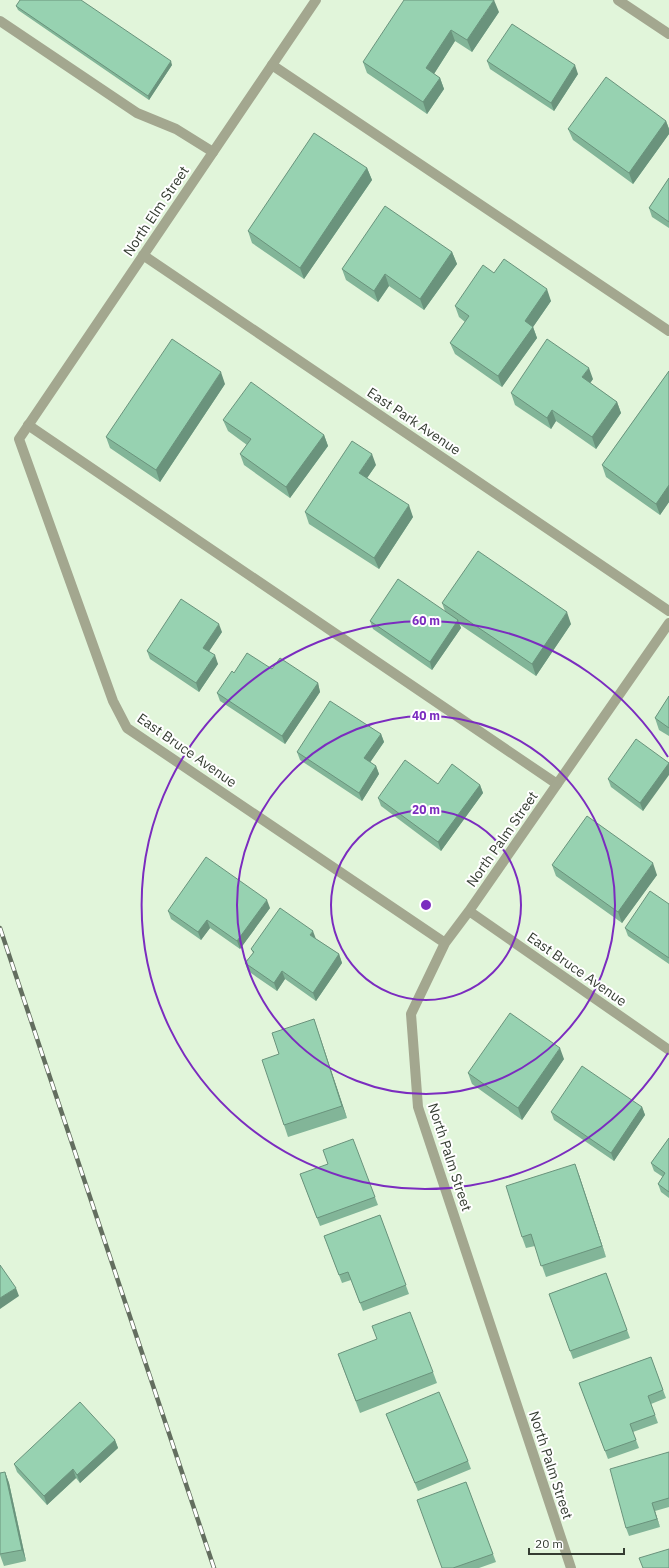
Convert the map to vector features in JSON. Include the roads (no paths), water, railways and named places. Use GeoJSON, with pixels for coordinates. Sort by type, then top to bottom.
{"type":"FeatureCollection","features":[{"type":"Feature","properties":{"kind":"street","name":"North Elm Street"},"geometry":{"type":"LineString","coordinates":[[19,439],[316,0]]}},
{"type":"Feature","properties":{"kind":"street"},"geometry":{"type":"LineString","coordinates":[[618,0],[669,34]]}},
{"type":"Feature","properties":{"kind":"street"},"geometry":{"type":"LineString","coordinates":[[0,21],[137,113],[176,129],[213,152]]}},
{"type":"Feature","properties":{"kind":"street"},"geometry":{"type":"LineString","coordinates":[[272,65],[669,331]]}},
{"type":"Feature","properties":{"kind":"street","name":"East Park Avenue"},"geometry":{"type":"LineString","coordinates":[[143,255],[669,611]]}},
{"type":"Feature","properties":{"kind":"street"},"geometry":{"type":"LineString","coordinates":[[28,425],[557,784]]}},
{"type":"Feature","properties":{"kind":"street","name":"East Bruce Avenue"},"geometry":{"type":"LineString","coordinates":[[19,439],[113,701],[127,728],[445,943]]}},
{"type":"Feature","properties":{"kind":"street","name":"North Palm Street"},"geometry":{"type":"LineString","coordinates":[[571,1568],[418,1107],[411,1014],[445,943],[469,911],[669,623]]}},
{"type":"Feature","properties":{"kind":"street","name":"East Bruce Avenue"},"geometry":{"type":"LineString","coordinates":[[469,911],[669,1050]]}},
{"type":"Feature","properties":{"kind":"railway"},"geometry":{"type":"LineString","coordinates":[[0,928],[214,1568]]}}]}
